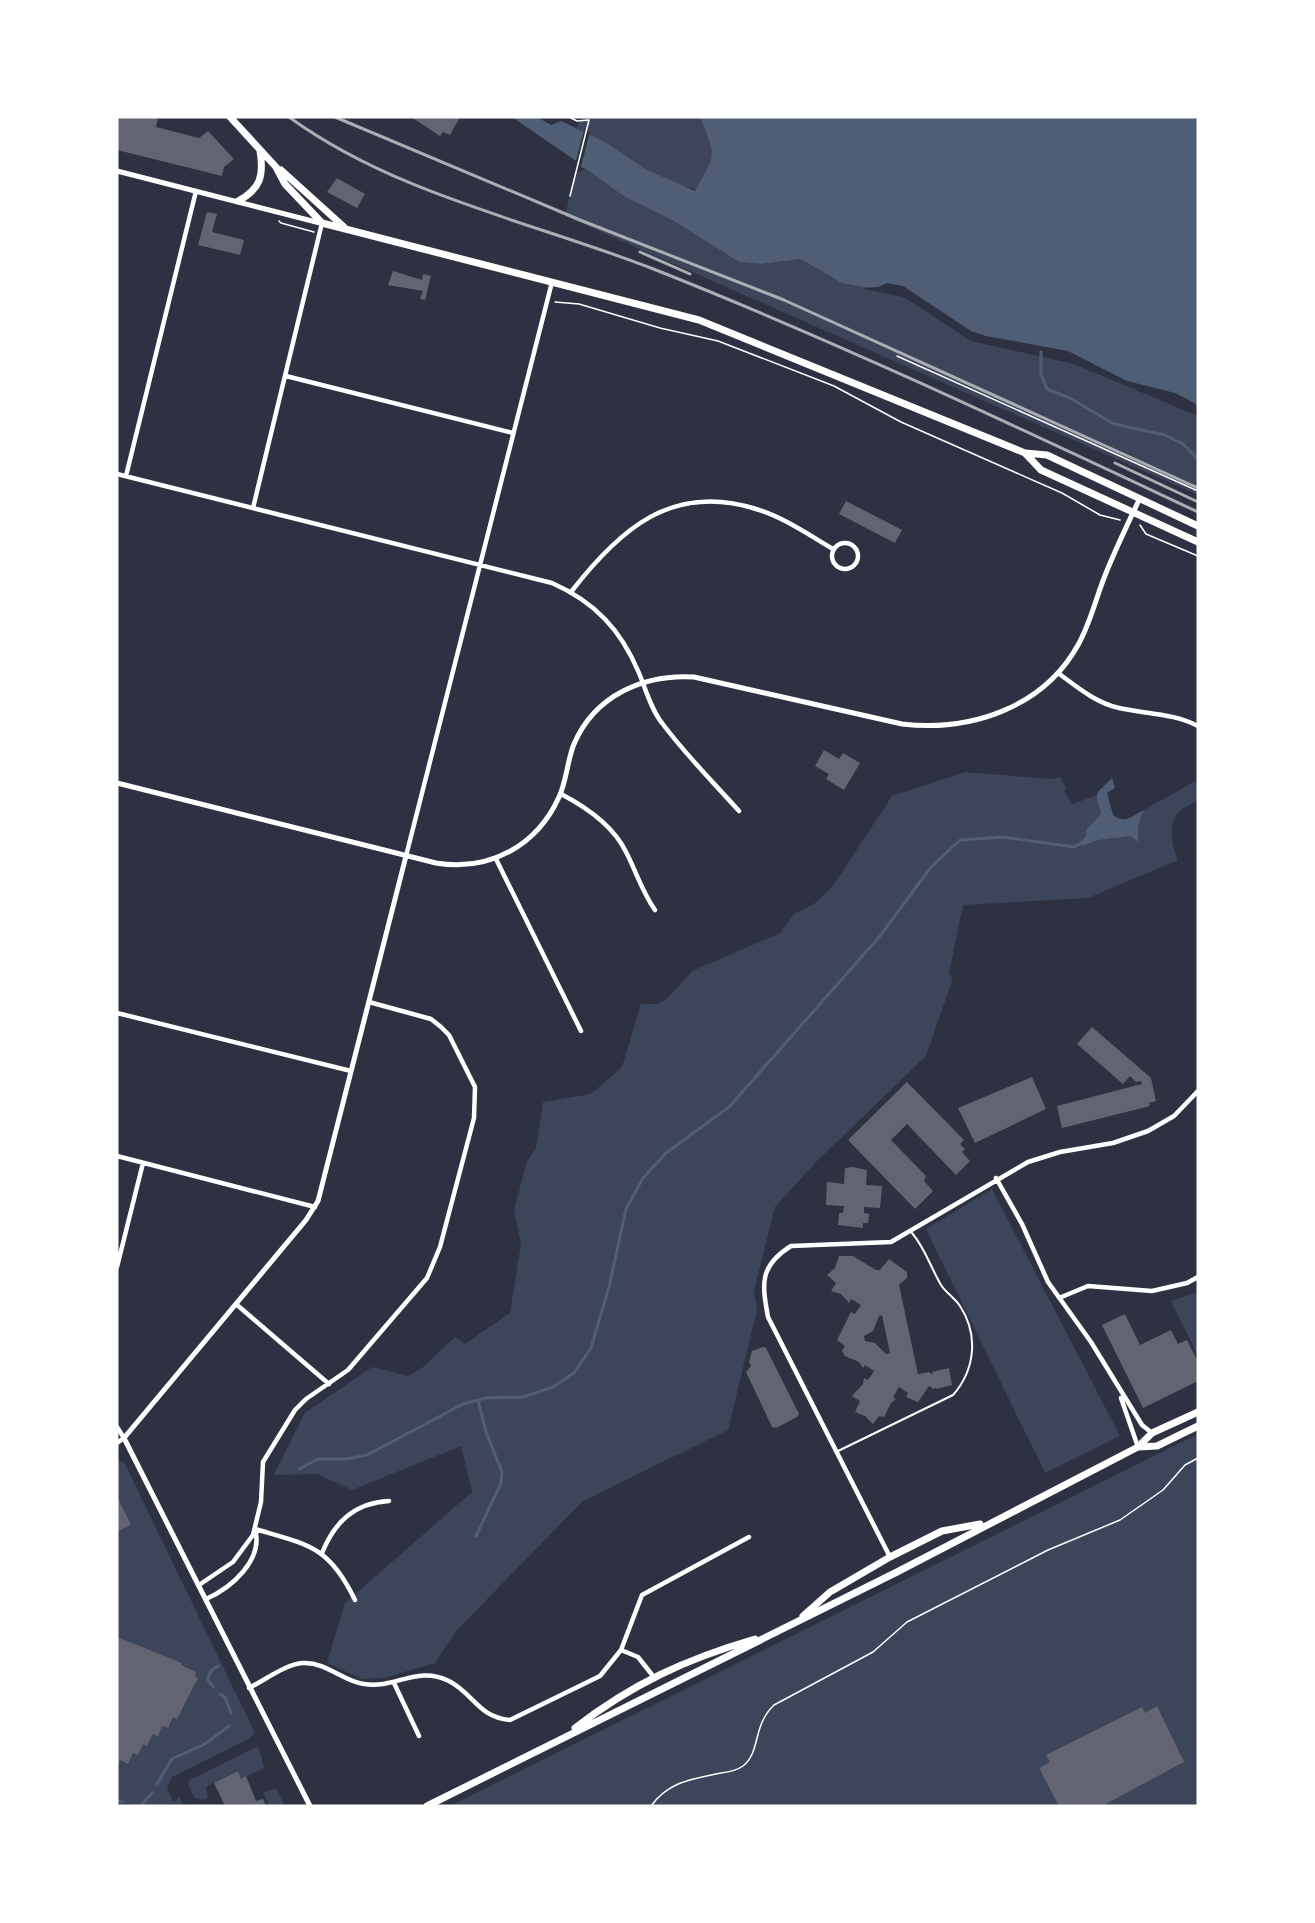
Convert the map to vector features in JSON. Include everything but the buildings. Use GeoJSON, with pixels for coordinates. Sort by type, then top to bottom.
{"type":"FeatureCollection","features":[{"type":"Feature","properties":{"kind":"main road"},"geometry":{"type":"LineString","coordinates":[[230,117],[276,167],[347,230]]}},
{"type":"Feature","properties":{"kind":"main road"},"geometry":{"type":"LineString","coordinates":[[238,201],[248,196],[259,185],[263,168],[260,151]]}},
{"type":"Feature","properties":{"kind":"main road"},"geometry":{"type":"LineString","coordinates":[[276,167],[285,184],[322,223],[730,330],[1025,453],[1047,455],[1198,526]]}},
{"type":"Feature","properties":{"kind":"main road"},"geometry":{"type":"LineString","coordinates":[[1025,453],[1041,470],[1198,542]]}},
{"type":"Feature","properties":{"kind":"main road"},"geometry":{"type":"LineString","coordinates":[[427,1806],[797,1622],[1138,1447],[1152,1433],[1198,1412]]}},
{"type":"Feature","properties":{"kind":"main road"},"geometry":{"type":"LineString","coordinates":[[1138,1447],[1157,1446],[1198,1426]]}},
{"type":"Feature","properties":{"kind":"main road"},"geometry":{"type":"LineString","coordinates":[[797,1622],[830,1592],[890,1557],[942,1532],[988,1522]]}},
{"type":"Feature","properties":{"kind":"main road"},"geometry":{"type":"LineString","coordinates":[[561,1739],[608,1703],[653,1676],[703,1654],[772,1634]]}},
{"type":"Feature","properties":{"kind":"street"},"geometry":{"type":"LineString","coordinates":[[117,171],[322,223],[253,508]]}},
{"type":"Feature","properties":{"kind":"street"},"geometry":{"type":"LineString","coordinates":[[126,476],[196,191]]}},
{"type":"Feature","properties":{"kind":"street"},"geometry":{"type":"LineString","coordinates":[[117,1443],[124,1438],[315,1207],[552,282]]}},
{"type":"Feature","properties":{"kind":"street"},"geometry":{"type":"LineString","coordinates":[[286,376],[513,433]]}},
{"type":"Feature","properties":{"kind":"street"},"geometry":{"type":"LineString","coordinates":[[117,474],[552,584],[570,592],[603,614],[618,632],[631,653],[663,724],[739,811]]}},
{"type":"Feature","properties":{"kind":"street"},"geometry":{"type":"LineString","coordinates":[[117,783],[450,866],[467,866],[496,859],[534,835],[550,814],[561,794],[573,745],[598,707],[621,691],[643,682],[673,676],[694,677],[902,724],[930,727],[960,724],[1001,713],[1035,693],[1058,673],[1078,647],[1089,623],[1106,572],[1140,498]]}},
{"type":"Feature","properties":{"kind":"street"},"geometry":{"type":"LineString","coordinates":[[570,592],[600,554],[625,532],[660,513],[694,502],[724,502],[757,509],[833,549]]}},
{"type":"Feature","properties":{"kind":"street"},"geometry":{"type":"LineString","coordinates":[[842,542],[851,543],[857,550],[856,562],[845,569],[837,566],[832,559],[833,549],[842,542]]}},
{"type":"Feature","properties":{"kind":"street"},"geometry":{"type":"LineString","coordinates":[[1058,673],[1096,699],[1118,708],[1157,713],[1198,726]]}},
{"type":"Feature","properties":{"kind":"street"},"geometry":{"type":"LineString","coordinates":[[561,794],[580,804],[606,824],[625,849],[646,898],[655,910]]}},
{"type":"Feature","properties":{"kind":"street"},"geometry":{"type":"LineString","coordinates":[[496,859],[580,1031]]}},
{"type":"Feature","properties":{"kind":"street"},"geometry":{"type":"LineString","coordinates":[[206,1599],[226,1589],[243,1572],[256,1544],[255,1529],[262,1493],[261,1469],[266,1456],[300,1404],[348,1370],[419,1288],[434,1266],[477,1102],[475,1087],[449,1035],[441,1027],[431,1019],[369,1002]]}},
{"type":"Feature","properties":{"kind":"street"},"geometry":{"type":"LineString","coordinates":[[117,1013],[351,1071]]}},
{"type":"Feature","properties":{"kind":"street"},"geometry":{"type":"LineString","coordinates":[[890,1557],[768,1317],[763,1291],[764,1278],[769,1265],[791,1246],[878,1245],[891,1242],[912,1233],[996,1178],[1028,1162],[1060,1152],[1113,1143],[1148,1131],[1174,1116],[1198,1091]]}},
{"type":"Feature","properties":{"kind":"street"},"geometry":{"type":"LineString","coordinates":[[117,1156],[315,1207]]}},
{"type":"Feature","properties":{"kind":"street"},"geometry":{"type":"LineString","coordinates":[[117,1267],[143,1163]]}},
{"type":"Feature","properties":{"kind":"street"},"geometry":{"type":"LineString","coordinates":[[996,1178],[1059,1298],[1091,1342],[1118,1390],[1142,1425],[1152,1433]]}},
{"type":"Feature","properties":{"kind":"street"},"geometry":{"type":"LineString","coordinates":[[1059,1298],[1088,1286],[1152,1291],[1187,1283],[1198,1277]]}},
{"type":"Feature","properties":{"kind":"street"},"geometry":{"type":"LineString","coordinates":[[236,1304],[329,1384]]}},
{"type":"Feature","properties":{"kind":"street"},"geometry":{"type":"LineString","coordinates":[[1118,1390],[1138,1447]]}},
{"type":"Feature","properties":{"kind":"street"},"geometry":{"type":"LineString","coordinates":[[117,1427],[310,1806]]}},
{"type":"Feature","properties":{"kind":"street"},"geometry":{"type":"LineString","coordinates":[[322,1553],[333,1530],[346,1516],[370,1502],[389,1501]]}},
{"type":"Feature","properties":{"kind":"street"},"geometry":{"type":"LineString","coordinates":[[255,1529],[307,1545],[322,1553],[340,1571],[355,1600]]}},
{"type":"Feature","properties":{"kind":"street"},"geometry":{"type":"LineString","coordinates":[[199,1585],[233,1562],[255,1529]]}},
{"type":"Feature","properties":{"kind":"street"},"geometry":{"type":"LineString","coordinates":[[249,1688],[300,1663],[325,1666],[351,1681],[364,1684],[394,1683],[419,1674],[435,1676],[450,1682],[482,1711],[499,1719],[510,1720],[600,1676],[621,1650],[642,1595],[749,1537]]}},
{"type":"Feature","properties":{"kind":"street"},"geometry":{"type":"LineString","coordinates":[[621,1650],[638,1658],[653,1676]]}},
{"type":"Feature","properties":{"kind":"street"},"geometry":{"type":"LineString","coordinates":[[394,1683],[419,1736]]}},
{"type":"Feature","properties":{"kind":"lane"},"geometry":{"type":"LineString","coordinates":[[836,1452],[953,1395],[965,1382],[971,1362],[973,1340],[969,1322],[959,1304],[942,1287],[912,1233]]}},
{"type":"Feature","properties":{"kind":"path"},"geometry":{"type":"LineString","coordinates":[[569,117],[579,122],[589,120],[570,196]]}},
{"type":"Feature","properties":{"kind":"path"},"geometry":{"type":"LineString","coordinates":[[280,223],[314,232]]}},
{"type":"Feature","properties":{"kind":"path"},"geometry":{"type":"LineString","coordinates":[[554,302],[579,304],[627,316],[660,328],[718,340],[834,386],[902,422],[1062,493],[1100,515],[1117,520]]}},
{"type":"Feature","properties":{"kind":"path"},"geometry":{"type":"LineString","coordinates":[[897,356],[1198,491]]}},
{"type":"Feature","properties":{"kind":"path"},"geometry":{"type":"LineString","coordinates":[[1140,525],[1146,534],[1198,556]]}},
{"type":"Feature","properties":{"kind":"path"},"geometry":{"type":"LineString","coordinates":[[651,1806],[660,1794],[679,1782],[741,1767],[751,1759],[763,1716],[774,1705],[873,1653],[907,1622],[1048,1550],[1120,1520],[1163,1490],[1185,1465],[1198,1458]]}},
{"type":"Feature","properties":{"kind":"shaded area"},"geometry":{"type":"Polygon","coordinates":[[[503,117],[537,117],[551,125],[561,121],[605,142],[647,170],[695,191],[712,156],[700,117],[1198,117],[1198,413],[1075,361],[988,343],[905,295],[842,283],[801,259],[761,264],[739,262],[672,220],[625,197],[586,169],[571,163],[503,117]]]}},
{"type":"Feature","properties":{"kind":"shaded area"},"geometry":{"type":"Polygon","coordinates":[[[581,117],[707,117],[721,166],[698,190],[673,183],[576,128],[581,117]]]}},
{"type":"Feature","properties":{"kind":"shaded area"},"geometry":{"type":"Polygon","coordinates":[[[586,169],[625,197],[672,220],[739,262],[761,264],[801,259],[1075,361],[1198,413],[1198,495],[565,216],[575,173],[586,169]]]}},
{"type":"Feature","properties":{"kind":"shaded area"},"geometry":{"type":"Polygon","coordinates":[[[965,772],[1051,779],[1060,777],[1067,789],[1064,791],[1073,804],[1104,792],[1120,829],[1140,816],[1144,810],[1194,782],[1198,782],[1198,800],[1180,811],[1173,824],[1173,843],[1178,860],[1088,898],[963,905],[949,973],[953,978],[926,1056],[816,1162],[775,1207],[754,1291],[757,1310],[728,1430],[583,1501],[456,1631],[435,1663],[384,1678],[362,1679],[327,1663],[345,1603],[472,1492],[461,1446],[352,1490],[317,1474],[274,1475],[305,1413],[372,1367],[408,1376],[422,1368],[455,1337],[465,1344],[510,1313],[521,1244],[514,1210],[527,1161],[536,1148],[543,1102],[591,1094],[622,1067],[641,1004],[657,1004],[667,999],[692,971],[780,933],[794,914],[814,904],[832,887],[892,796],[965,772]]]}},
{"type":"Feature","properties":{"kind":"shaded area"},"geometry":{"type":"Polygon","coordinates":[[[1112,778],[1115,788],[1107,793],[1113,815],[1125,819],[1144,810],[1138,826],[1138,842],[1131,836],[1098,840],[1082,846],[1079,843],[1086,836],[1086,830],[1101,814],[1097,795],[1112,778]]]}},
{"type":"Feature","properties":{"kind":"shaded area"},"geometry":{"type":"Polygon","coordinates":[[[992,1189],[1120,1436],[1045,1473],[926,1229],[992,1189]]]}},
{"type":"Feature","properties":{"kind":"shaded area"},"geometry":{"type":"Polygon","coordinates":[[[1198,1292],[1198,1356],[1171,1301],[1198,1292]]]}},
{"type":"Feature","properties":{"kind":"shaded area"},"geometry":{"type":"Polygon","coordinates":[[[1198,1434],[1198,1806],[450,1806],[1198,1434]]]}},
{"type":"Feature","properties":{"kind":"shaded area"},"geometry":{"type":"Polygon","coordinates":[[[117,1459],[125,1464],[255,1733],[250,1738],[172,1777],[167,1789],[174,1803],[179,1797],[184,1806],[117,1806],[117,1459]]]}},
{"type":"Feature","properties":{"kind":"shaded area"},"geometry":{"type":"Polygon","coordinates":[[[259,1748],[264,1768],[241,1779],[237,1771],[206,1787],[208,1798],[201,1800],[194,1797],[188,1784],[191,1779],[259,1748]]]}},
{"type":"Feature","properties":{"kind":"shaded area"},"geometry":{"type":"Polygon","coordinates":[[[276,1788],[285,1806],[270,1806],[263,1793],[276,1788]]]}},
{"type":"Feature","properties":{"kind":"pier"},"geometry":{"type":"Polygon","coordinates":[[[500,117],[512,117],[576,161],[584,130],[590,132],[580,170],[506,125],[500,117]]]}},
{"type":"Feature","properties":{"kind":"pier"},"geometry":{"type":"Polygon","coordinates":[[[887,283],[903,286],[971,331],[986,336],[1068,351],[1127,381],[1175,393],[1198,405],[1198,416],[1074,364],[971,341],[904,297],[860,288],[879,287],[887,283]]]}},
{"type":"Feature","properties":{"kind":"waterway"},"geometry":{"type":"LineString","coordinates":[[1041,352],[1041,374],[1047,389],[1070,398],[1114,424],[1165,435],[1183,444],[1198,459]]}},
{"type":"Feature","properties":{"kind":"waterway"},"geometry":{"type":"LineString","coordinates":[[299,1469],[318,1459],[347,1459],[367,1455],[463,1404],[486,1398],[523,1397],[553,1387],[574,1373],[591,1348],[609,1287],[626,1209],[643,1178],[666,1153],[729,1107],[880,936],[931,867],[960,840],[1003,837],[1074,847],[1082,843]]}},
{"type":"Feature","properties":{"kind":"waterway"},"geometry":{"type":"LineString","coordinates":[[476,1536],[501,1483],[502,1472],[486,1432],[478,1400]]}},
{"type":"Feature","properties":{"kind":"waterway"},"geometry":{"type":"LineString","coordinates":[[213,1687],[208,1677],[218,1666]]}},
{"type":"Feature","properties":{"kind":"waterway"},"geometry":{"type":"LineString","coordinates":[[220,1694],[225,1697],[231,1713]]}},
{"type":"Feature","properties":{"kind":"waterway"},"geometry":{"type":"LineString","coordinates":[[157,1784],[172,1759],[205,1744],[229,1726]]}},
{"type":"Feature","properties":{"kind":"waterway"},"geometry":{"type":"LineString","coordinates":[[141,1806],[152,1793]]}},
{"type":"Feature","properties":{"kind":"waterway"},"geometry":{"type":"LineString","coordinates":[[117,1801],[123,1802]]}},
{"type":"Feature","properties":{"kind":"railway"},"geometry":{"type":"LineString","coordinates":[[289,117],[330,144],[420,187],[610,253],[725,298],[929,387],[1198,512]]}},
{"type":"Feature","properties":{"kind":"railway"},"geometry":{"type":"LineString","coordinates":[[335,117],[580,220],[784,300],[1198,488]]}},
{"type":"Feature","properties":{"kind":"railway"},"geometry":{"type":"LineString","coordinates":[[640,252],[690,274]]}},
{"type":"Feature","properties":{"kind":"railway"},"geometry":{"type":"LineString","coordinates":[[1115,463],[1198,502]]}}]}
